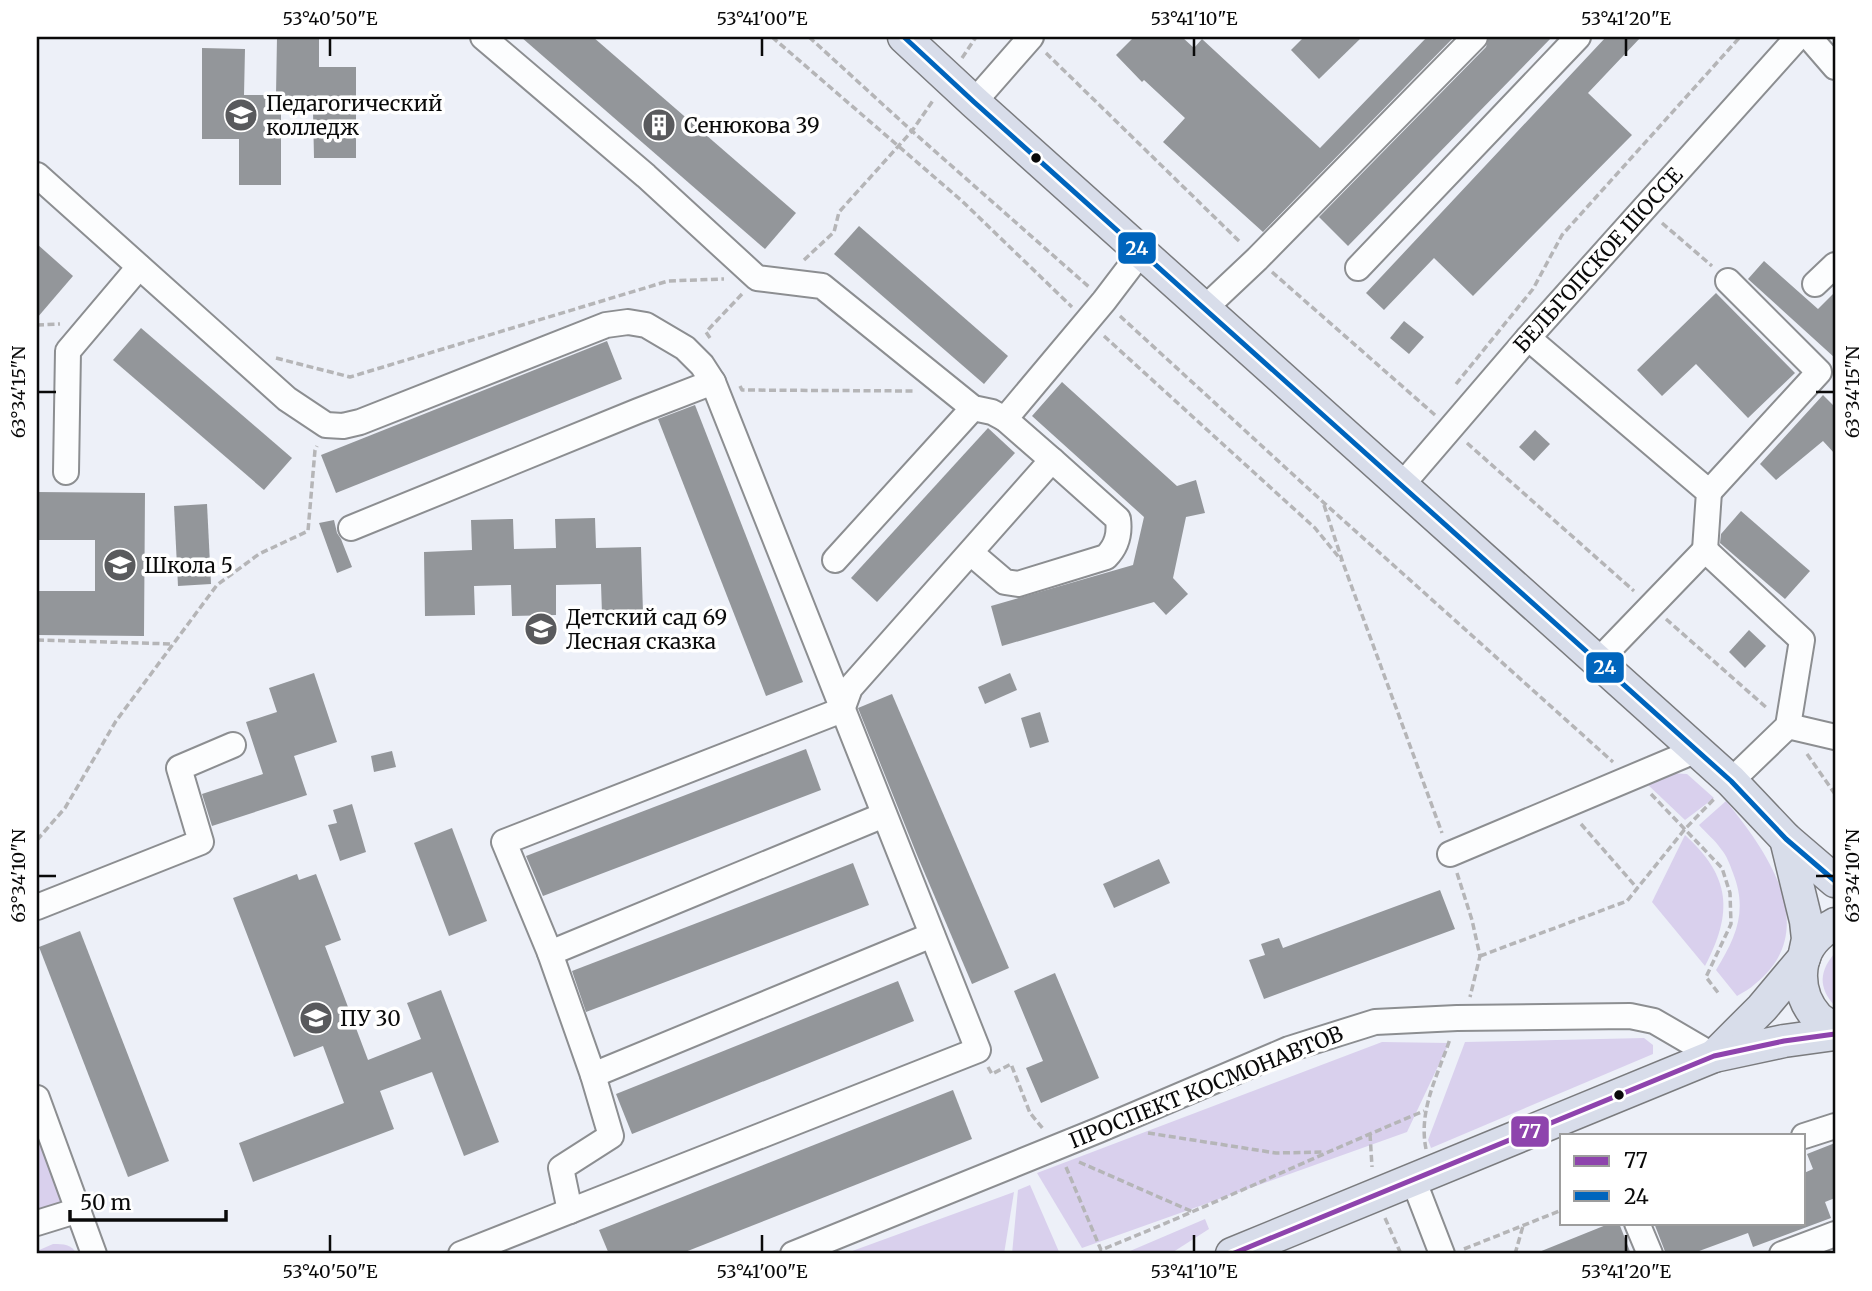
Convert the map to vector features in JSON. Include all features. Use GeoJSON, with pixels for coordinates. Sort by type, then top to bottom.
{"type":"FeatureCollection","features":[{"type":"Feature","properties":{"kind":"main road"},"geometry":{"type":"LineString","coordinates":[[904,37],[1697,750],[1731,781],[1786,839],[1835,881]]}},
{"type":"Feature","properties":{"kind":"main road"},"geometry":{"type":"LineString","coordinates":[[1714,1056],[1762,1009],[1804,958],[1808,939],[1806,921],[1786,839]]}},
{"type":"Feature","properties":{"kind":"main road"},"geometry":{"type":"LineString","coordinates":[[1835,924],[1821,932],[1808,947],[1801,965],[1801,984],[1806,1002],[1818,1018],[1835,1031]]}},
{"type":"Feature","properties":{"kind":"main road"},"geometry":{"type":"LineString","coordinates":[[1232,1254],[1714,1056],[1835,1031]]}},
{"type":"Feature","properties":{"kind":"street"},"geometry":{"type":"LineString","coordinates":[[483,37],[646,176],[757,278],[822,286],[973,408],[992,412],[1005,419],[1118,519],[1120,531],[1114,550],[1106,557],[1018,584],[1005,582],[971,553]]}},
{"type":"Feature","properties":{"kind":"street"},"geometry":{"type":"LineString","coordinates":[[974,102],[1031,37]]}},
{"type":"Feature","properties":{"kind":"street"},"geometry":{"type":"LineString","coordinates":[[1205,308],[1257,259],[1475,37]]}},
{"type":"Feature","properties":{"kind":"street"},"geometry":{"type":"LineString","coordinates":[[1358,268],[1578,37]]}},
{"type":"Feature","properties":{"kind":"street","name":"БЕЛЬГОПСКОЕ ШОССЕ"},"geometry":{"type":"LineString","coordinates":[[1401,486],[1528,338],[1798,37]]}},
{"type":"Feature","properties":{"kind":"street"},"geometry":{"type":"LineString","coordinates":[[1809,37],[1835,67]]}},
{"type":"Feature","properties":{"kind":"street"},"geometry":{"type":"LineString","coordinates":[[37,175],[287,400],[326,425],[343,426],[360,422],[606,325],[628,322],[646,325],[685,348],[702,365],[724,380],[842,710],[978,1050],[461,1254]]}},
{"type":"Feature","properties":{"kind":"street"},"geometry":{"type":"LineString","coordinates":[[1005,419],[1104,301],[1142,251]]}},
{"type":"Feature","properties":{"kind":"street"},"geometry":{"type":"LineString","coordinates":[[1815,284],[1835,265]]}},
{"type":"Feature","properties":{"kind":"street"},"geometry":{"type":"LineString","coordinates":[[66,472],[68,351],[139,267]]}},
{"type":"Feature","properties":{"kind":"street"},"geometry":{"type":"LineString","coordinates":[[1598,662],[1705,550],[1709,492],[1819,372],[1728,281]]}},
{"type":"Feature","properties":{"kind":"street"},"geometry":{"type":"LineString","coordinates":[[1528,338],[1709,492]]}},
{"type":"Feature","properties":{"kind":"street"},"geometry":{"type":"LineString","coordinates":[[351,528],[638,411],[724,380]]}},
{"type":"Feature","properties":{"kind":"street"},"geometry":{"type":"LineString","coordinates":[[835,560],[973,408]]}},
{"type":"Feature","properties":{"kind":"street"},"geometry":{"type":"LineString","coordinates":[[570,1211],[561,1168],[611,1136],[593,1075],[550,953],[504,842],[842,710],[850,688],[1052,460]]}},
{"type":"Feature","properties":{"kind":"street"},"geometry":{"type":"LineString","coordinates":[[1705,550],[1802,640],[1788,726],[1731,781]]}},
{"type":"Feature","properties":{"kind":"street"},"geometry":{"type":"LineString","coordinates":[[1788,726],[1835,737]]}},
{"type":"Feature","properties":{"kind":"street"},"geometry":{"type":"LineString","coordinates":[[37,907],[201,842],[179,768],[233,745]]}},
{"type":"Feature","properties":{"kind":"street"},"geometry":{"type":"LineString","coordinates":[[1450,854],[1697,750]]}},
{"type":"Feature","properties":{"kind":"street"},"geometry":{"type":"LineString","coordinates":[[550,953],[884,815]]}},
{"type":"Feature","properties":{"kind":"street"},"geometry":{"type":"LineString","coordinates":[[593,1075],[932,935]]}},
{"type":"Feature","properties":{"kind":"street","name":"ПРОСПЕКТ КОСМОНАВТОВ"},"geometry":{"type":"LineString","coordinates":[[793,1254],[1239,1070],[1324,1037],[1375,1022],[1457,1017],[1630,1016],[1654,1021],[1714,1056]]}},
{"type":"Feature","properties":{"kind":"street"},"geometry":{"type":"LineString","coordinates":[[37,1098],[94,1254]]}},
{"type":"Feature","properties":{"kind":"street"},"geometry":{"type":"LineString","coordinates":[[1806,1135],[1835,1126]]}},
{"type":"Feature","properties":{"kind":"street"},"geometry":{"type":"LineString","coordinates":[[1421,1175],[1457,1248]]}},
{"type":"Feature","properties":{"kind":"street"},"geometry":{"type":"LineString","coordinates":[[37,1223],[79,1210]]}},
{"type":"Feature","properties":{"kind":"street"},"geometry":{"type":"LineString","coordinates":[[1637,1224],[1650,1254]]}},
{"type":"Feature","properties":{"kind":"street"},"geometry":{"type":"LineString","coordinates":[[1782,1254],[1835,1234]]}},
{"type":"Feature","properties":{"kind":"path"},"geometry":{"type":"LineString","coordinates":[[772,37],[962,201],[1087,321],[1315,528],[1343,563]]}},
{"type":"Feature","properties":{"kind":"path"},"geometry":{"type":"LineString","coordinates":[[809,37],[1653,796],[1685,829],[1722,868],[1730,893],[1731,924],[1706,977],[1718,994]]}},
{"type":"Feature","properties":{"kind":"path"},"geometry":{"type":"LineString","coordinates":[[1449,392],[1533,289],[1562,235],[1740,37]]}},
{"type":"Feature","properties":{"kind":"path"},"geometry":{"type":"LineString","coordinates":[[798,266],[834,232],[839,212],[912,131]]}},
{"type":"Feature","properties":{"kind":"path"},"geometry":{"type":"LineString","coordinates":[[1645,208],[1728,281]]}},
{"type":"Feature","properties":{"kind":"path"},"geometry":{"type":"LineString","coordinates":[[713,344],[706,332],[757,278]]}},
{"type":"Feature","properties":{"kind":"path"},"geometry":{"type":"LineString","coordinates":[[276,358],[349,377],[668,281],[757,278]]}},
{"type":"Feature","properties":{"kind":"path"},"geometry":{"type":"LineString","coordinates":[[37,325],[61,324]]}},
{"type":"Feature","properties":{"kind":"path"},"geometry":{"type":"LineString","coordinates":[[724,380],[742,390],[953,391]]}},
{"type":"Feature","properties":{"kind":"path"},"geometry":{"type":"LineString","coordinates":[[37,840],[65,808],[116,721],[217,585],[259,554],[308,531],[315,450],[326,425]]}},
{"type":"Feature","properties":{"kind":"path"},"geometry":{"type":"LineString","coordinates":[[1323,502],[1450,854],[1472,919],[1480,956],[1470,998],[1457,1017],[1424,1111],[1421,1175]]}},
{"type":"Feature","properties":{"kind":"path"},"geometry":{"type":"LineString","coordinates":[[37,640],[173,644]]}},
{"type":"Feature","properties":{"kind":"path"},"geometry":{"type":"LineString","coordinates":[[1480,956],[1627,901],[1685,829],[1731,781]]}},
{"type":"Feature","properties":{"kind":"path"},"geometry":{"type":"LineString","coordinates":[[1581,823],[1637,888]]}},
{"type":"Feature","properties":{"kind":"path"},"geometry":{"type":"LineString","coordinates":[[1011,1063],[1030,1113],[1057,1147],[1101,1250],[1424,1111]]}},
{"type":"Feature","properties":{"kind":"path"},"geometry":{"type":"LineString","coordinates":[[1141,1132],[1276,1153],[1327,1152]]}},
{"type":"Feature","properties":{"kind":"path"},"geometry":{"type":"LineString","coordinates":[[1057,1147],[1078,1162],[1193,1212]]}},
{"type":"Feature","properties":{"kind":"path"},"geometry":{"type":"LineString","coordinates":[[1457,1248],[1560,1211]]}},
{"type":"Feature","properties":{"kind":"path"},"geometry":{"type":"LineString","coordinates":[[1515,1254],[1524,1225]]}},
{"type":"Feature","properties":{"kind":"path"},"geometry":{"type":"LineString","coordinates":[[1457,1248],[1468,1254]]}},
{"type":"Feature","properties":{"kind":"shaded area"},"geometry":{"type":"Polygon","coordinates":[[[1669,773],[1687,774],[1714,798],[1685,820],[1645,782],[1669,773]]]}},
{"type":"Feature","properties":{"kind":"shaded area"},"geometry":{"type":"Polygon","coordinates":[[[1726,801],[1771,867],[1787,916],[1785,940],[1775,963],[1753,986],[1737,996],[1716,970],[1738,923],[1737,887],[1725,855],[1699,825],[1726,801]]]}},
{"type":"Feature","properties":{"kind":"shaded area"},"geometry":{"type":"Polygon","coordinates":[[[1685,835],[1711,866],[1723,896],[1720,929],[1705,966],[1652,902],[1685,835]]]}},
{"type":"Feature","properties":{"kind":"shaded area"},"geometry":{"type":"Polygon","coordinates":[[[1835,953],[1835,1006],[1823,986],[1823,973],[1835,953]]]}},
{"type":"Feature","properties":{"kind":"shaded area"},"geometry":{"type":"Polygon","coordinates":[[[1644,1038],[1653,1045],[1653,1054],[1431,1148],[1428,1140],[1465,1042],[1644,1038]]]}},
{"type":"Feature","properties":{"kind":"shaded area"},"geometry":{"type":"Polygon","coordinates":[[[1382,1042],[1449,1043],[1407,1132],[1082,1248],[1037,1173],[1382,1042]]]}},
{"type":"Feature","properties":{"kind":"shaded area"},"geometry":{"type":"Polygon","coordinates":[[[37,1135],[63,1204],[37,1212],[37,1135]]]}},
{"type":"Feature","properties":{"kind":"shaded area"},"geometry":{"type":"Polygon","coordinates":[[[1030,1185],[1060,1254],[1012,1254],[1018,1190],[1030,1185]]]}},
{"type":"Feature","properties":{"kind":"shaded area"},"geometry":{"type":"Polygon","coordinates":[[[1014,1192],[1004,1254],[844,1254],[1014,1192]]]}},
{"type":"Feature","properties":{"kind":"shaded area"},"geometry":{"type":"Polygon","coordinates":[[[1205,1219],[1209,1229],[1170,1254],[1123,1254],[1205,1219]]]}},
{"type":"Feature","properties":{"kind":"shaded area"},"geometry":{"type":"Polygon","coordinates":[[[53,1244],[67,1245],[77,1254],[37,1254],[37,1251],[53,1244]]]}},
{"type":"Feature","properties":{"kind":"building","name":"Педагогический колледж"},"geometry":{"type":"Polygon","coordinates":[[[277,37],[319,37],[319,67],[356,67],[356,158],[314,158],[313,111],[281,111],[281,185],[239,185],[239,139],[202,139],[202,48],[245,49],[244,95],[276,95],[277,37]]]}},
{"type":"Feature","properties":{"kind":"building","name":"Сенюкова 39"},"geometry":{"type":"Polygon","coordinates":[[[521,37],[593,37],[796,213],[765,249],[521,37]]]}},
{"type":"Feature","properties":{"kind":"building"},"geometry":{"type":"Polygon","coordinates":[[[1134,37],[1182,37],[1194,48],[1202,39],[1320,148],[1427,37],[1454,37],[1263,232],[1163,142],[1185,118],[1144,80],[1142,82],[1116,55],[1134,37]]]}},
{"type":"Feature","properties":{"kind":"building"},"geometry":{"type":"Polygon","coordinates":[[[1304,37],[1362,37],[1319,79],[1291,50],[1304,37]]]}},
{"type":"Feature","properties":{"kind":"building"},"geometry":{"type":"Polygon","coordinates":[[[1489,37],[1552,37],[1348,246],[1319,217],[1486,47],[1489,37]]]}},
{"type":"Feature","properties":{"kind":"building"},"geometry":{"type":"Polygon","coordinates":[[[1606,37],[1641,37],[1588,93],[1632,135],[1473,296],[1434,258],[1384,310],[1366,293],[1606,37]]]}},
{"type":"Feature","properties":{"kind":"building"},"geometry":{"type":"Polygon","coordinates":[[[859,226],[1008,356],[984,384],[834,254],[859,226]]]}},
{"type":"Feature","properties":{"kind":"building"},"geometry":{"type":"Polygon","coordinates":[[[37,244],[73,276],[37,318],[37,244]]]}},
{"type":"Feature","properties":{"kind":"building"},"geometry":{"type":"Polygon","coordinates":[[[1764,261],[1818,309],[1835,292],[1835,358],[1748,279],[1764,261]]]}},
{"type":"Feature","properties":{"kind":"building"},"geometry":{"type":"Polygon","coordinates":[[[1716,293],[1795,373],[1748,418],[1696,364],[1662,396],[1637,370],[1716,293]]]}},
{"type":"Feature","properties":{"kind":"building"},"geometry":{"type":"Polygon","coordinates":[[[1404,321],[1424,337],[1409,354],[1390,338],[1404,321]]]}},
{"type":"Feature","properties":{"kind":"building"},"geometry":{"type":"Polygon","coordinates":[[[141,328],[292,458],[264,490],[113,360],[141,328]]]}},
{"type":"Feature","properties":{"kind":"building"},"geometry":{"type":"Polygon","coordinates":[[[607,341],[622,379],[336,493],[321,455],[607,341]]]}},
{"type":"Feature","properties":{"kind":"building"},"geometry":{"type":"Polygon","coordinates":[[[1062,382],[1177,486],[1196,480],[1205,513],[1186,517],[1173,578],[1188,594],[1166,615],[1154,602],[1002,646],[991,606],[1133,565],[1144,517],[1032,416],[1062,382]]]}},
{"type":"Feature","properties":{"kind":"building"},"geometry":{"type":"Polygon","coordinates":[[[1823,395],[1835,407],[1835,454],[1823,441],[1776,480],[1760,464],[1823,395]]]}},
{"type":"Feature","properties":{"kind":"building"},"geometry":{"type":"Polygon","coordinates":[[[695,405],[803,682],[766,696],[658,419],[695,405]]]}},
{"type":"Feature","properties":{"kind":"building"},"geometry":{"type":"Polygon","coordinates":[[[988,428],[1015,453],[877,602],[851,578],[988,428]]]}},
{"type":"Feature","properties":{"kind":"building"},"geometry":{"type":"Polygon","coordinates":[[[1535,430],[1550,444],[1534,461],[1519,447],[1535,430]]]}},
{"type":"Feature","properties":{"kind":"building","name":"Школа 5"},"geometry":{"type":"Polygon","coordinates":[[[37,492],[145,493],[144,636],[37,635],[37,591],[95,591],[95,540],[37,540],[37,492]]]}},
{"type":"Feature","properties":{"kind":"building"},"geometry":{"type":"Polygon","coordinates":[[[207,504],[211,584],[178,586],[174,506],[207,504]]]}},
{"type":"Feature","properties":{"kind":"building"},"geometry":{"type":"Polygon","coordinates":[[[1741,511],[1810,571],[1785,599],[1720,543],[1721,534],[1741,511]]]}},
{"type":"Feature","properties":{"kind":"building"},"geometry":{"type":"Polygon","coordinates":[[[595,518],[596,548],[641,547],[643,613],[602,614],[601,584],[556,585],[556,615],[512,616],[511,585],[474,586],[475,615],[425,616],[424,552],[472,550],[471,520],[513,519],[514,549],[556,548],[555,519],[595,518]]]}},
{"type":"Feature","properties":{"kind":"building"},"geometry":{"type":"Polygon","coordinates":[[[334,520],[352,567],[337,573],[319,523],[334,520]]]}},
{"type":"Feature","properties":{"kind":"building"},"geometry":{"type":"Polygon","coordinates":[[[1749,630],[1766,646],[1745,668],[1729,652],[1749,630]]]}},
{"type":"Feature","properties":{"kind":"building"},"geometry":{"type":"Polygon","coordinates":[[[314,673],[337,742],[294,756],[307,795],[212,826],[202,794],[263,774],[246,722],[277,712],[269,688],[314,673]]]}},
{"type":"Feature","properties":{"kind":"building"},"geometry":{"type":"Polygon","coordinates":[[[1010,673],[1017,690],[985,704],[978,687],[1010,673]]]}},
{"type":"Feature","properties":{"kind":"building"},"geometry":{"type":"Polygon","coordinates":[[[892,694],[1009,968],[972,984],[858,708],[892,694]]]}},
{"type":"Feature","properties":{"kind":"building"},"geometry":{"type":"Polygon","coordinates":[[[1040,712],[1049,742],[1030,748],[1021,718],[1040,712]]]}},
{"type":"Feature","properties":{"kind":"building"},"geometry":{"type":"Polygon","coordinates":[[[806,749],[821,790],[543,896],[526,856],[806,749]]]}},
{"type":"Feature","properties":{"kind":"building"},"geometry":{"type":"Polygon","coordinates":[[[392,751],[396,767],[374,772],[371,756],[392,751]]]}},
{"type":"Feature","properties":{"kind":"building"},"geometry":{"type":"Polygon","coordinates":[[[352,804],[366,852],[340,861],[328,825],[337,823],[333,810],[352,804]]]}},
{"type":"Feature","properties":{"kind":"building"},"geometry":{"type":"Polygon","coordinates":[[[452,828],[487,921],[449,936],[414,843],[452,828]]]}},
{"type":"Feature","properties":{"kind":"building"},"geometry":{"type":"Polygon","coordinates":[[[1159,859],[1170,883],[1114,908],[1103,884],[1159,859]]]}},
{"type":"Feature","properties":{"kind":"building"},"geometry":{"type":"Polygon","coordinates":[[[853,863],[869,905],[586,1012],[572,971],[853,863]]]}},
{"type":"Feature","properties":{"kind":"building","name":"ПУ 30"},"geometry":{"type":"Polygon","coordinates":[[[297,874],[299,880],[316,874],[341,940],[325,946],[368,1060],[421,1039],[407,1003],[441,990],[499,1142],[464,1156],[432,1072],[380,1091],[394,1129],[253,1182],[239,1143],[344,1103],[323,1046],[294,1057],[233,898],[297,874]]]}},
{"type":"Feature","properties":{"kind":"building"},"geometry":{"type":"Polygon","coordinates":[[[1440,890],[1455,929],[1264,999],[1249,960],[1265,955],[1261,944],[1279,938],[1283,948],[1440,890]]]}},
{"type":"Feature","properties":{"kind":"building"},"geometry":{"type":"Polygon","coordinates":[[[80,931],[169,1161],[128,1177],[39,947],[80,931]]]}},
{"type":"Feature","properties":{"kind":"building"},"geometry":{"type":"Polygon","coordinates":[[[1055,973],[1099,1078],[1041,1103],[1026,1068],[1043,1061],[1014,991],[1055,973]]]}},
{"type":"Feature","properties":{"kind":"building"},"geometry":{"type":"Polygon","coordinates":[[[898,981],[914,1021],[632,1134],[616,1094],[898,981]]]}},
{"type":"Feature","properties":{"kind":"building"},"geometry":{"type":"Polygon","coordinates":[[[953,1090],[972,1139],[680,1254],[609,1254],[599,1230],[953,1090]]]}},
{"type":"Feature","properties":{"kind":"building"},"geometry":{"type":"Polygon","coordinates":[[[1835,1143],[1835,1198],[1825,1202],[1831,1218],[1753,1247],[1748,1233],[1691,1254],[1666,1254],[1654,1224],[1806,1224],[1806,1172],[1813,1169],[1807,1154],[1835,1143]]]}},
{"type":"Feature","properties":{"kind":"building"},"geometry":{"type":"Polygon","coordinates":[[[1609,1224],[1619,1224],[1631,1254],[1534,1254],[1609,1224]]]}},
{"type":"Feature","properties":{"kind":"transit line","name":"24"},"geometry":{"type":"LineString","coordinates":[[904,37],[1731,781],[1786,839],[1835,881]]}},
{"type":"Feature","properties":{"kind":"transit line","name":"77"},"geometry":{"type":"LineString","coordinates":[[1232,1254],[1714,1056],[1784,1041],[1835,1034]]}},
{"type":"Feature","properties":{"kind":"place","name":"Педагогический колледж"},"geometry":{"type":"Point","coordinates":[241,115]}},
{"type":"Feature","properties":{"kind":"place","name":"Сенюкова 39"},"geometry":{"type":"Point","coordinates":[659,125]}},
{"type":"Feature","properties":{"kind":"place","name":"Школа 5"},"geometry":{"type":"Point","coordinates":[120,565]}},
{"type":"Feature","properties":{"kind":"place","name":"Детский сад 69 Лесная сказка"},"geometry":{"type":"Point","coordinates":[541,629]}},
{"type":"Feature","properties":{"kind":"place","name":"ПУ 30"},"geometry":{"type":"Point","coordinates":[316,1018]}}]}
